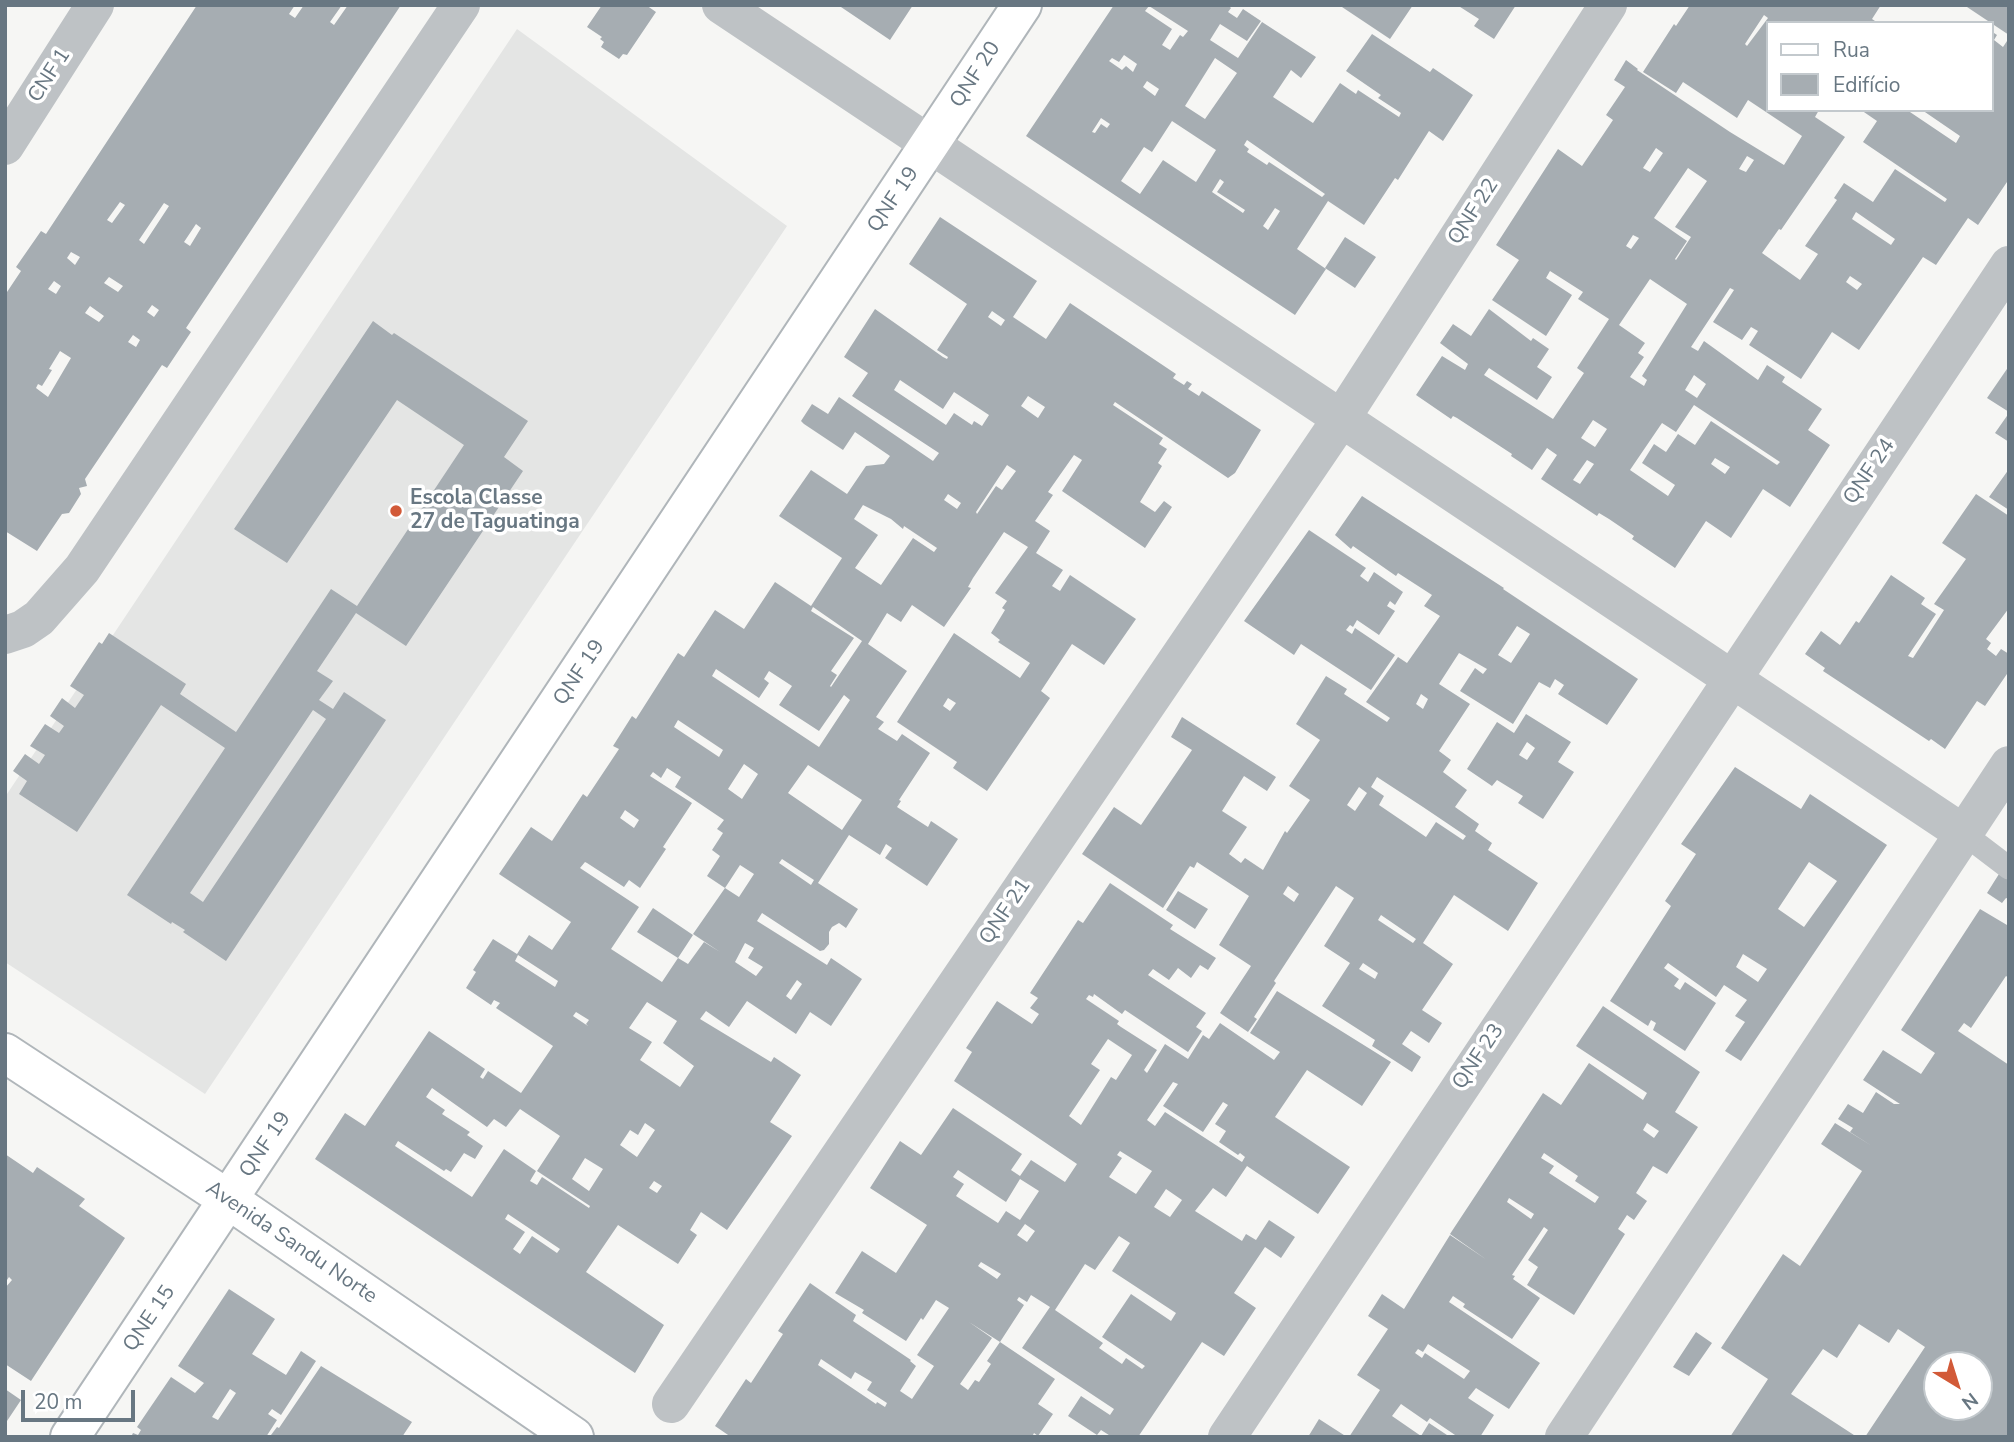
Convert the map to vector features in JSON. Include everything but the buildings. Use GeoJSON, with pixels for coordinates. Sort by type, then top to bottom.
{"type":"FeatureCollection","features":[{"type":"Feature","properties":{"kind":"street","name":"CNF 1"},"geometry":{"type":"LineString","coordinates":[[5,146],[95,5]]}},
{"type":"Feature","properties":{"kind":"street"},"geometry":{"type":"LineString","coordinates":[[5,635],[23,629],[39,618],[82,569],[461,5]]}},
{"type":"Feature","properties":{"kind":"street"},"geometry":{"type":"LineString","coordinates":[[721,5],[1963,834]]}},
{"type":"Feature","properties":{"kind":"street","name":"QNF 20"},"geometry":{"type":"LineString","coordinates":[[930,145],[1022,5]]}},
{"type":"Feature","properties":{"kind":"street","name":"QNF 22"},"geometry":{"type":"LineString","coordinates":[[1341,419],[1608,5]]}},
{"type":"Feature","properties":{"kind":"street","name":"QNF 19"},"geometry":{"type":"LineString","coordinates":[[229,1200],[930,145]]}},
{"type":"Feature","properties":{"kind":"street","name":"QNF 24"},"geometry":{"type":"LineString","coordinates":[[1731,678],[2009,265]]}},
{"type":"Feature","properties":{"kind":"street","name":"QNF 21"},"geometry":{"type":"LineString","coordinates":[[671,1404],[1341,419]]}},
{"type":"Feature","properties":{"kind":"street","name":"QNF 23"},"geometry":{"type":"LineString","coordinates":[[1227,1437],[1731,678]]}},
{"type":"Feature","properties":{"kind":"street"},"geometry":{"type":"LineString","coordinates":[[1564,1437],[2009,765]]}},
{"type":"Feature","properties":{"kind":"street","name":"Avenida Sandu Norte"},"geometry":{"type":"LineString","coordinates":[[5,1053],[229,1200],[574,1437]]}},
{"type":"Feature","properties":{"kind":"street","name":"QNE 15"},"geometry":{"type":"LineString","coordinates":[[70,1437],[229,1200]]}},
{"type":"Feature","properties":{"kind":"lane"},"geometry":{"type":"LineString","coordinates":[[1963,834],[2009,868]]}},
{"type":"Feature","properties":{"kind":"shaded area","name":"Escola Classe 27 de Taguatinga"},"geometry":{"type":"Polygon","coordinates":[[[517,29],[787,226],[205,1094],[5,962],[5,797],[517,29]]]}},
{"type":"Feature","properties":{"kind":"place","name":"Escola Classe 27 de Taguatinga"},"geometry":{"type":"Point","coordinates":[396,511]}}]}
